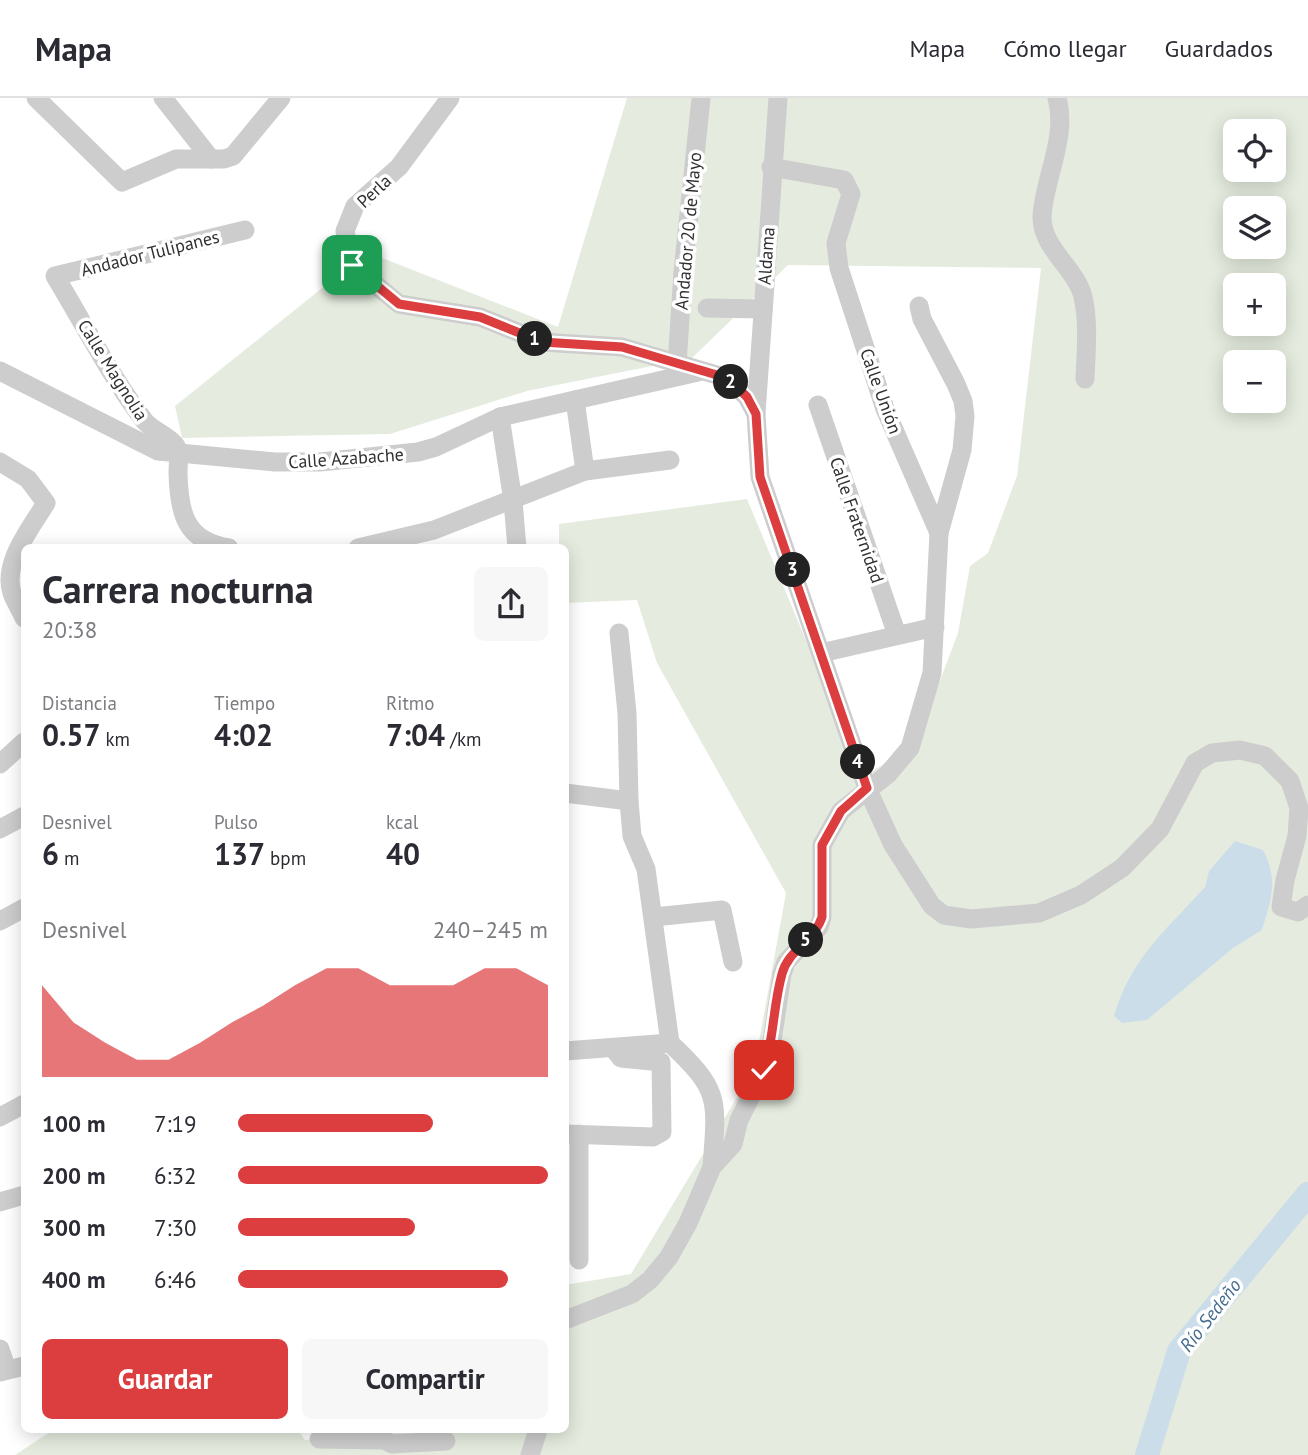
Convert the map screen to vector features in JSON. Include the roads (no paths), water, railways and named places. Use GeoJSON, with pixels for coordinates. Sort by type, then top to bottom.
{"type":"FeatureCollection","features":[{"type":"Feature","properties":{"kind":"street"},"geometry":{"type":"LineString","coordinates":[[36,98],[122,182],[176,159],[224,159],[241,149],[281,98]]}},
{"type":"Feature","properties":{"kind":"street"},"geometry":{"type":"LineString","coordinates":[[163,98],[211,159]]}},
{"type":"Feature","properties":{"kind":"street","name":"Perla"},"geometry":{"type":"LineString","coordinates":[[450,98],[399,167],[355,206],[345,231],[352,265],[399,304],[480,317],[542,342],[622,347],[717,375],[733,383],[747,397],[756,414]]}},
{"type":"Feature","properties":{"kind":"street","name":"Andador 20 de Mayo"},"geometry":{"type":"LineString","coordinates":[[677,365],[701,98]]}},
{"type":"Feature","properties":{"kind":"street","name":"Aldama"},"geometry":{"type":"LineString","coordinates":[[778,98],[771,167],[756,414],[760,477],[867,788],[893,845],[932,906],[944,915],[971,919],[1039,913],[1081,895],[1122,868],[1160,828],[1195,763],[1212,753],[1241,750],[1265,756],[1290,781],[1300,808],[1282,907],[1290,912],[1298,912],[1308,905]]}},
{"type":"Feature","properties":{"kind":"street"},"geometry":{"type":"LineString","coordinates":[[1056,98],[1056,155],[1042,217],[1049,243],[1083,295],[1087,327],[1085,379]]}},
{"type":"Feature","properties":{"kind":"street","name":"Calle Unión"},"geometry":{"type":"LineString","coordinates":[[771,167],[844,180],[849,186],[851,194],[836,243],[839,268],[885,410],[939,533]]}},
{"type":"Feature","properties":{"kind":"street","name":"Andador Tulipanes"},"geometry":{"type":"LineString","coordinates":[[55,276],[245,230]]}},
{"type":"Feature","properties":{"kind":"street","name":"Calle Magnolia"},"geometry":{"type":"LineString","coordinates":[[55,276],[142,419],[170,440],[178,455]]}},
{"type":"Feature","properties":{"kind":"street"},"geometry":{"type":"LineString","coordinates":[[569,1319],[632,1294],[650,1280],[676,1246],[712,1167],[733,1144],[739,1120],[764,1070],[771,1048],[786,962],[819,927],[822,917],[822,845],[841,811],[888,774],[910,748],[932,673],[939,533],[962,450],[965,416],[956,383],[922,318],[919,306]]}},
{"type":"Feature","properties":{"kind":"street"},"geometry":{"type":"LineString","coordinates":[[706,308],[762,309]]}},
{"type":"Feature","properties":{"kind":"street","name":"Calle Azabache"},"geometry":{"type":"LineString","coordinates":[[2,378],[140,444],[178,455],[320,463],[418,453],[500,417],[700,372]]}},
{"type":"Feature","properties":{"kind":"street"},"geometry":{"type":"LineString","coordinates":[[575,400],[585,471]]}},
{"type":"Feature","properties":{"kind":"street","name":"Calle Fraternidad"},"geometry":{"type":"LineString","coordinates":[[818,405],[897,635]]}},
{"type":"Feature","properties":{"kind":"street"},"geometry":{"type":"LineString","coordinates":[[500,417],[517,544]]}},
{"type":"Feature","properties":{"kind":"street"},"geometry":{"type":"LineString","coordinates":[[178,455],[179,502],[186,523],[199,538],[212,544]]}},
{"type":"Feature","properties":{"kind":"street"},"geometry":{"type":"LineString","coordinates":[[375,544],[434,530],[585,471],[670,460]]}},
{"type":"Feature","properties":{"kind":"street"},"geometry":{"type":"LineString","coordinates":[[0,462],[28,479],[46,503],[22,544]]}},
{"type":"Feature","properties":{"kind":"street"},"geometry":{"type":"LineString","coordinates":[[21,546],[9,579],[12,594],[21,612]]}},
{"type":"Feature","properties":{"kind":"street"},"geometry":{"type":"LineString","coordinates":[[821,653],[934,626]]}},
{"type":"Feature","properties":{"kind":"street"},"geometry":{"type":"LineString","coordinates":[[619,633],[627,713],[632,836],[646,869],[670,1043],[705,1078],[712,1092],[715,1130],[712,1167]]}},
{"type":"Feature","properties":{"kind":"street"},"geometry":{"type":"LineString","coordinates":[[0,764],[21,745]]}},
{"type":"Feature","properties":{"kind":"street"},"geometry":{"type":"LineString","coordinates":[[569,794],[629,801]]}},
{"type":"Feature","properties":{"kind":"street"},"geometry":{"type":"LineString","coordinates":[[0,829],[21,818]]}},
{"type":"Feature","properties":{"kind":"street"},"geometry":{"type":"LineString","coordinates":[[0,921],[21,910]]}},
{"type":"Feature","properties":{"kind":"street"},"geometry":{"type":"LineString","coordinates":[[654,917],[722,910],[733,962]]}},
{"type":"Feature","properties":{"kind":"street"},"geometry":{"type":"LineString","coordinates":[[569,1051],[670,1043]]}},
{"type":"Feature","properties":{"kind":"street"},"geometry":{"type":"LineString","coordinates":[[579,1260],[572,1134],[659,1136],[662,1132],[661,1062],[621,1058],[613,1048]]}},
{"type":"Feature","properties":{"kind":"street"},"geometry":{"type":"LineString","coordinates":[[0,1117],[21,1106]]}},
{"type":"Feature","properties":{"kind":"street"},"geometry":{"type":"LineString","coordinates":[[0,1202],[21,1196]]}},
{"type":"Feature","properties":{"kind":"street"},"geometry":{"type":"LineString","coordinates":[[0,1349],[10,1369]]}},
{"type":"Feature","properties":{"kind":"street"},"geometry":{"type":"LineString","coordinates":[[530,1455],[537,1433]]}},
{"type":"Feature","properties":{"kind":"street"},"geometry":{"type":"LineString","coordinates":[[316,1441],[384,1440],[397,1452],[446,1441]]}},
{"type":"Feature","properties":{"kind":"water"},"geometry":{"type":"Polygon","coordinates":[[[1235,841],[1263,850],[1268,861],[1272,890],[1262,930],[1233,948],[1147,1020],[1122,1023],[1114,1016],[1130,977],[1151,946],[1205,887],[1209,871],[1235,841]]]}},
{"type":"Feature","properties":{"kind":"waterway","name":"Río Sedeño"},"geometry":{"type":"LineString","coordinates":[[1147,1455],[1179,1351],[1308,1194]]}}]}
